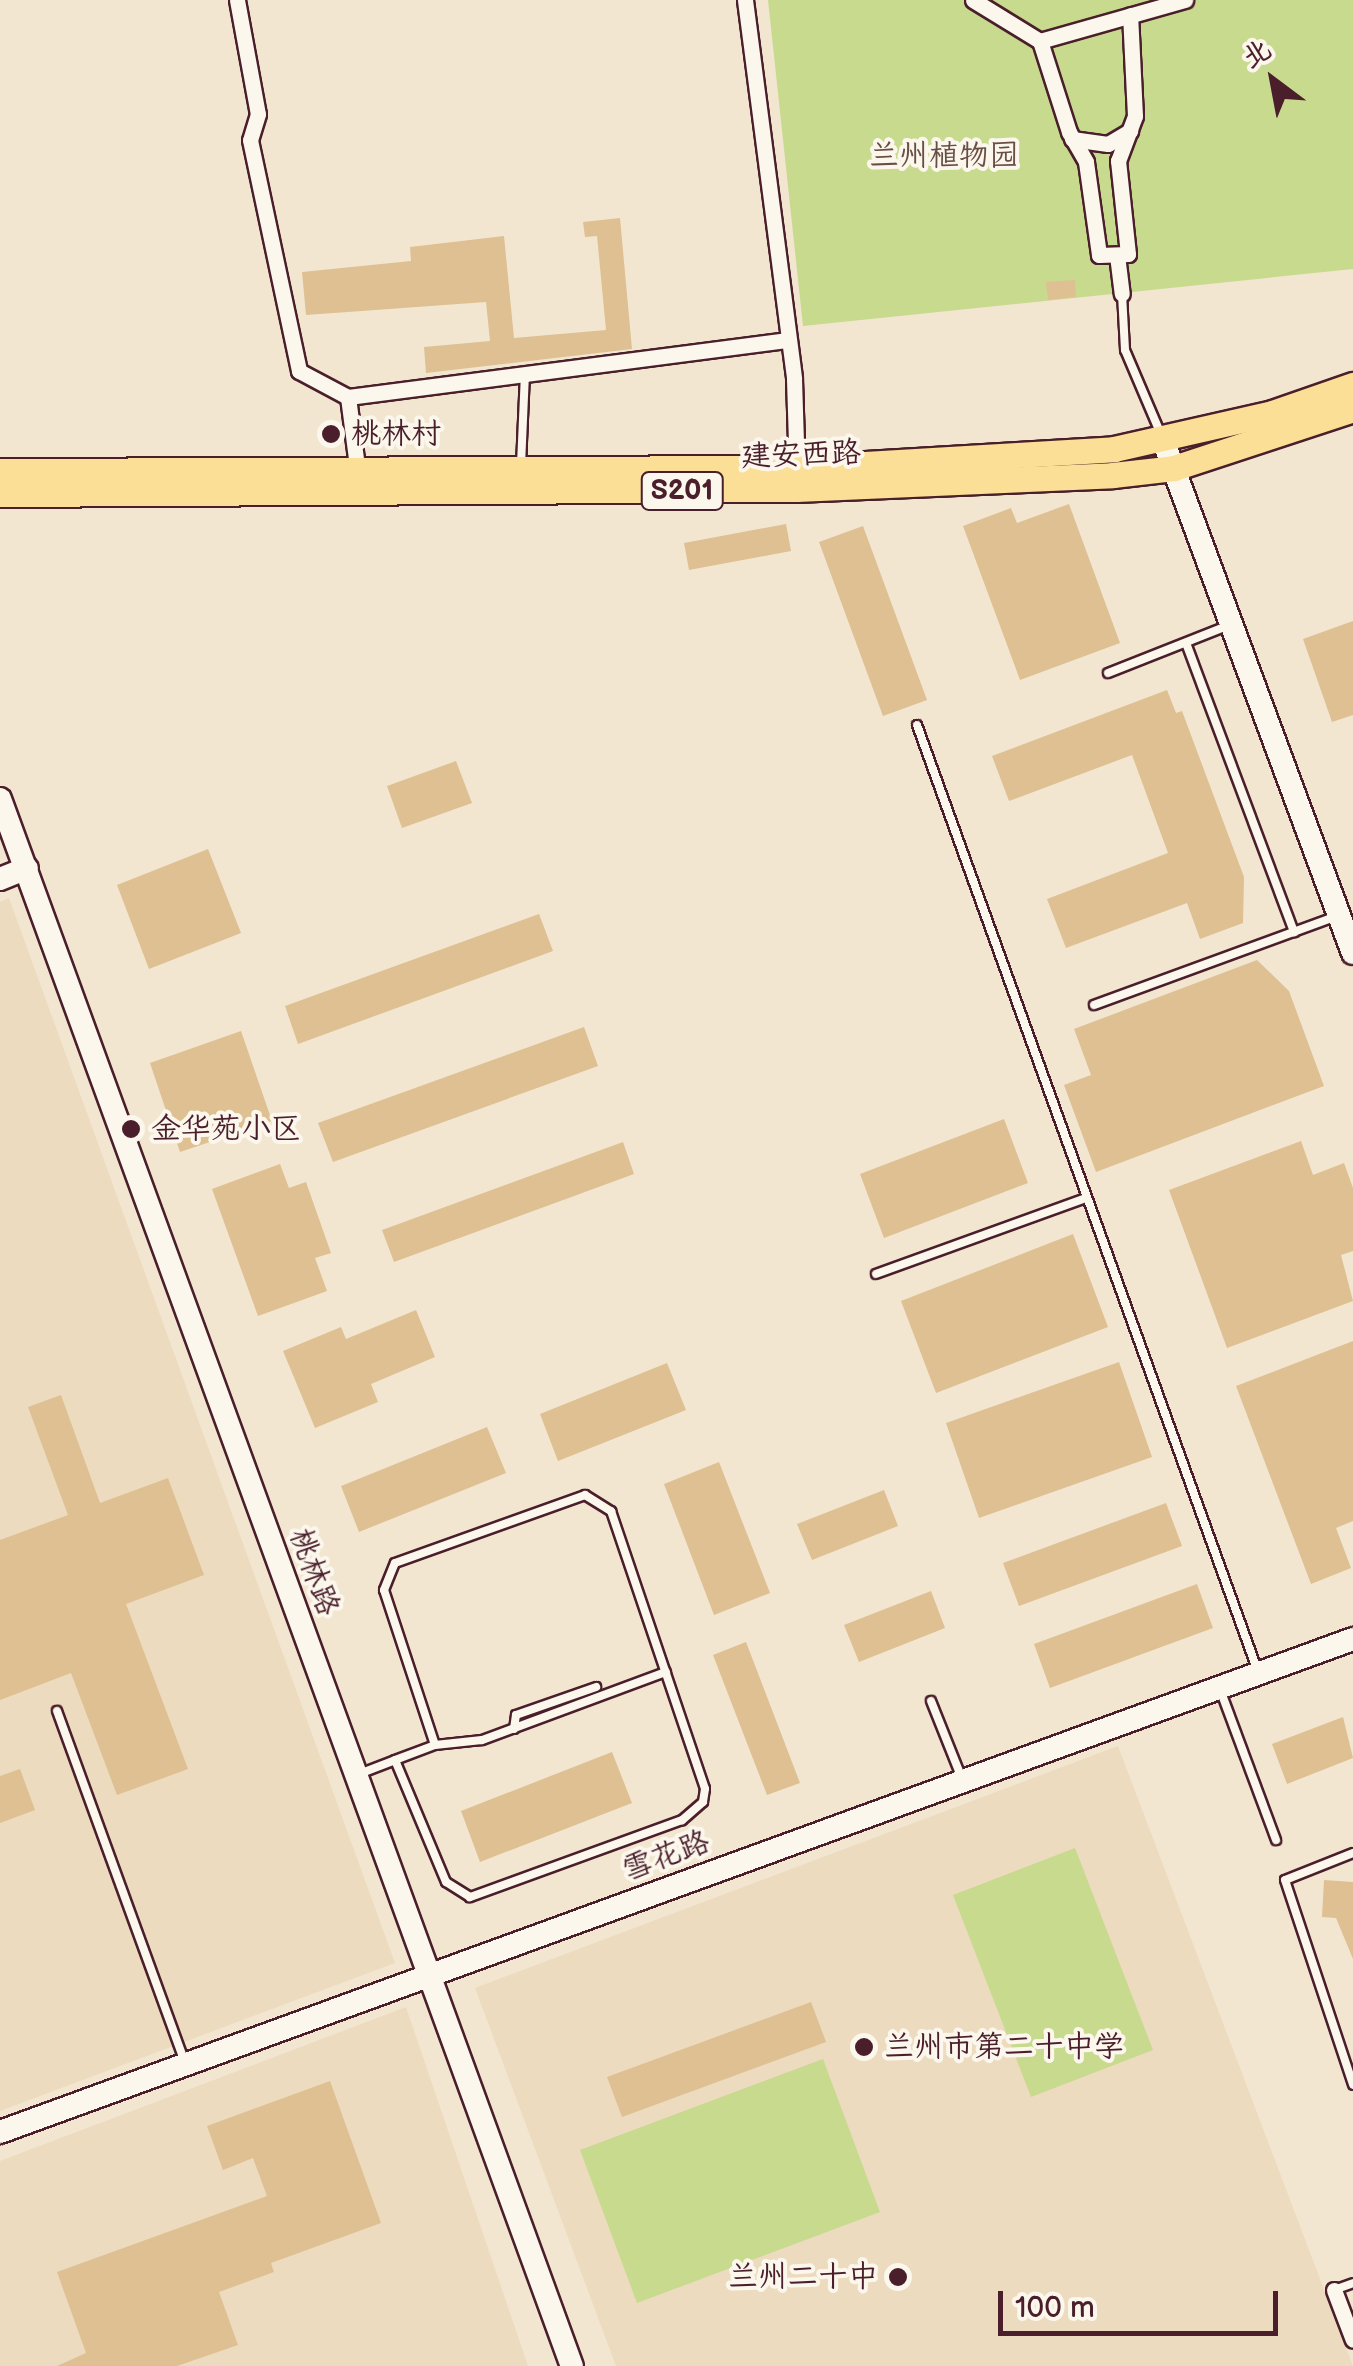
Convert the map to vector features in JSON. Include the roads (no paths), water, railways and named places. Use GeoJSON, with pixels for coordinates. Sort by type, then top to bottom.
{"type":"FeatureCollection","features":[{"type":"Feature","properties":{"kind":"main road","name":"建安西路"},"geometry":{"type":"LineString","coordinates":[[0,471],[520,472],[796,478],[1114,449],[1272,414],[1353,384]]}},
{"type":"Feature","properties":{"kind":"main road","name":"建安西路"},"geometry":{"type":"LineString","coordinates":[[0,494],[1174,468],[1353,409]]}},
{"type":"Feature","properties":{"kind":"street"},"geometry":{"type":"LineString","coordinates":[[237,0],[258,114],[250,140],[299,372],[348,397],[786,340]]}},
{"type":"Feature","properties":{"kind":"street"},"geometry":{"type":"LineString","coordinates":[[745,0],[794,379],[796,478]]}},
{"type":"Feature","properties":{"kind":"street"},"geometry":{"type":"LineString","coordinates":[[973,0],[1040,41],[1072,139],[1086,162],[1099,255],[1128,254],[1118,161],[1135,116],[1130,16]]}},
{"type":"Feature","properties":{"kind":"street"},"geometry":{"type":"LineString","coordinates":[[1040,41],[1185,0]]}},
{"type":"Feature","properties":{"kind":"street"},"geometry":{"type":"LineString","coordinates":[[1072,139],[1108,144],[1130,132]]}},
{"type":"Feature","properties":{"kind":"street"},"geometry":{"type":"LineString","coordinates":[[1117,254],[1122,294]]}},
{"type":"Feature","properties":{"kind":"street"},"geometry":{"type":"LineString","coordinates":[[348,397],[358,474]]}},
{"type":"Feature","properties":{"kind":"street"},"geometry":{"type":"LineString","coordinates":[[1163,440],[1353,954]]}},
{"type":"Feature","properties":{"kind":"street","name":"桃林路"},"geometry":{"type":"LineString","coordinates":[[0,799],[572,2366]]}},
{"type":"Feature","properties":{"kind":"street"},"geometry":{"type":"LineString","coordinates":[[0,880],[27,868]]}},
{"type":"Feature","properties":{"kind":"street","name":"雪花路"},"geometry":{"type":"LineString","coordinates":[[0,2132],[1353,1639]]}},
{"type":"Feature","properties":{"kind":"street"},"geometry":{"type":"LineString","coordinates":[[1334,2290],[1353,2340]]}},
{"type":"Feature","properties":{"kind":"lane"},"geometry":{"type":"LineString","coordinates":[[1122,294],[1124,350],[1163,440]]}},
{"type":"Feature","properties":{"kind":"lane"},"geometry":{"type":"LineString","coordinates":[[520,472],[525,374]]}},
{"type":"Feature","properties":{"kind":"lane"},"geometry":{"type":"LineString","coordinates":[[1108,673],[1232,624]]}},
{"type":"Feature","properties":{"kind":"lane"},"geometry":{"type":"LineString","coordinates":[[1186,643],[1294,932]]}},
{"type":"Feature","properties":{"kind":"lane"},"geometry":{"type":"LineString","coordinates":[[917,725],[1084,1199],[1258,1674]]}},
{"type":"Feature","properties":{"kind":"lane"},"geometry":{"type":"LineString","coordinates":[[1094,1005],[1339,916]]}},
{"type":"Feature","properties":{"kind":"lane"},"geometry":{"type":"LineString","coordinates":[[876,1274],[1084,1199]]}},
{"type":"Feature","properties":{"kind":"lane"},"geometry":{"type":"LineString","coordinates":[[394,1760],[428,1850],[446,1882],[470,1897],[682,1820],[703,1802],[705,1789],[612,1511],[585,1495],[395,1563],[384,1590],[435,1744]]}},
{"type":"Feature","properties":{"kind":"lane"},"geometry":{"type":"LineString","coordinates":[[355,1776],[435,1744],[482,1740],[666,1672]]}},
{"type":"Feature","properties":{"kind":"lane"},"geometry":{"type":"LineString","coordinates":[[514,1728],[516,1715],[596,1687]]}},
{"type":"Feature","properties":{"kind":"lane"},"geometry":{"type":"LineString","coordinates":[[1220,1688],[1276,1840]]}},
{"type":"Feature","properties":{"kind":"lane"},"geometry":{"type":"LineString","coordinates":[[931,1701],[962,1780]]}},
{"type":"Feature","properties":{"kind":"lane"},"geometry":{"type":"LineString","coordinates":[[56,1711],[186,2063]]}},
{"type":"Feature","properties":{"kind":"lane"},"geometry":{"type":"LineString","coordinates":[[1353,1853],[1285,1880],[1353,2085]]}},
{"type":"Feature","properties":{"kind":"lane"},"geometry":{"type":"LineString","coordinates":[[1334,2290],[1353,2283]]}},
{"type":"Feature","properties":{"kind":"place","name":"桃林村"},"geometry":{"type":"Point","coordinates":[331,434]}},
{"type":"Feature","properties":{"kind":"place","name":"金华苑小区"},"geometry":{"type":"Point","coordinates":[131,1129]}},
{"type":"Feature","properties":{"kind":"place","name":"兰州市第二十中学"},"geometry":{"type":"Point","coordinates":[864,2047]}},
{"type":"Feature","properties":{"kind":"place","name":"兰州二十中"},"geometry":{"type":"Point","coordinates":[898,2277]}},
{"type":"Feature","properties":{"kind":"park label","name":"兰州植物园"},"geometry":{"type":"Point","coordinates":[944,156]}}]}
